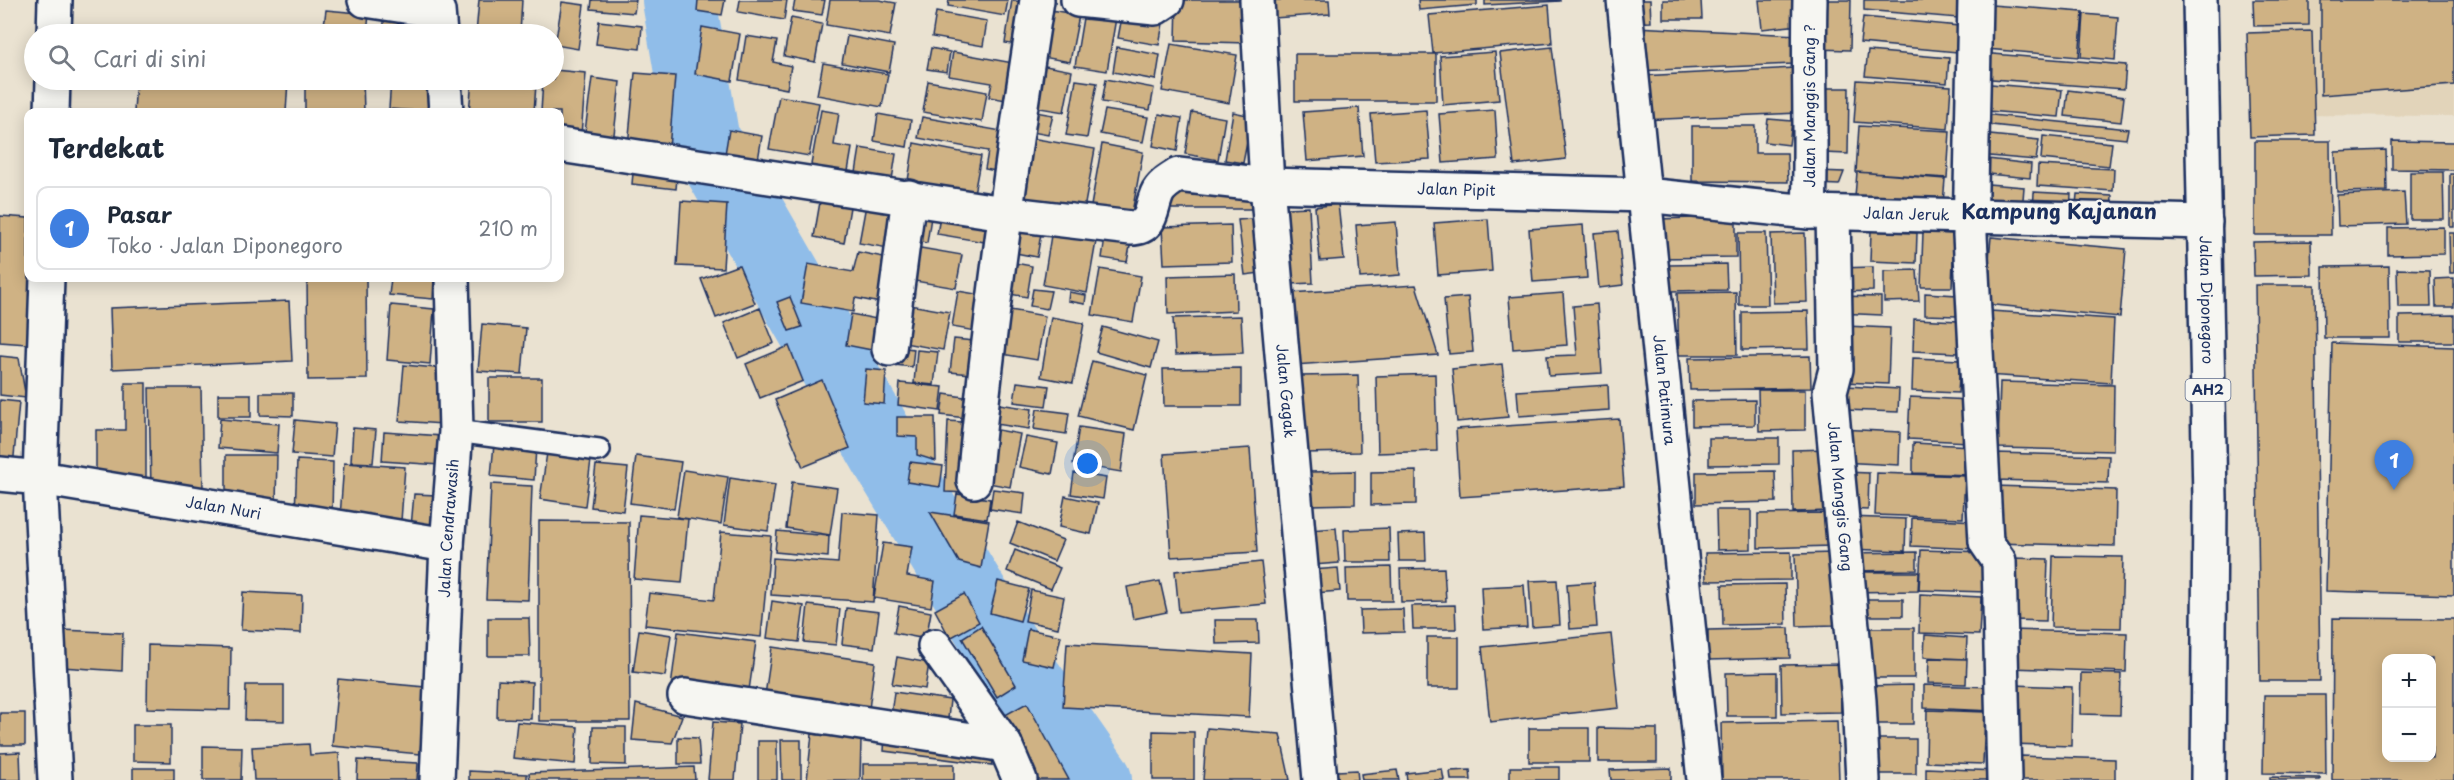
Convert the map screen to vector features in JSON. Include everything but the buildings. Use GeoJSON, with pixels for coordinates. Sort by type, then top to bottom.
{"type":"FeatureCollection","features":[{"type":"Feature","properties":{"kind":"main road"},"geometry":{"type":"LineString","coordinates":[[54,24],[55,0]]}},
{"type":"Feature","properties":{"kind":"main road"},"geometry":{"type":"LineString","coordinates":[[365,0],[438,11],[439,24]]}},
{"type":"Feature","properties":{"kind":"main road"},"geometry":{"type":"LineString","coordinates":[[974,481],[986,351],[1004,213],[1037,0]]}},
{"type":"Feature","properties":{"kind":"main road"},"geometry":{"type":"LineString","coordinates":[[1078,0],[1155,8],[1167,0]]}},
{"type":"Feature","properties":{"kind":"main road","name":"Jalan Gagak"},"geometry":{"type":"LineString","coordinates":[[1257,0],[1267,185],[1320,780]]}},
{"type":"Feature","properties":{"kind":"main road","name":"Jalan Patimura"},"geometry":{"type":"LineString","coordinates":[[1624,0],[1704,780]]}},
{"type":"Feature","properties":{"kind":"main road","name":"Jalan Manggis Gang ?"},"geometry":{"type":"LineString","coordinates":[[1810,0],[1808,69],[1812,137],[1821,213]]}},
{"type":"Feature","properties":{"kind":"main road"},"geometry":{"type":"LineString","coordinates":[[1975,0],[1970,217],[1986,542],[1999,561],[2004,780]]}},
{"type":"Feature","properties":{"kind":"main road","name":"Jalan Diponegoro"},"geometry":{"type":"LineString","coordinates":[[2200,0],[2210,498],[2208,780]]}},
{"type":"Feature","properties":{"kind":"main road"},"geometry":{"type":"LineString","coordinates":[[52,108],[53,90]]}},
{"type":"Feature","properties":{"kind":"main road"},"geometry":{"type":"LineString","coordinates":[[445,90],[446,108]]}},
{"type":"Feature","properties":{"kind":"main road"},"geometry":{"type":"LineString","coordinates":[[564,146],[1004,213]]}},
{"type":"Feature","properties":{"kind":"main road","name":"Jalan Pipit"},"geometry":{"type":"LineString","coordinates":[[1004,213],[1141,228],[1148,222],[1158,192],[1167,181],[1178,175],[1267,185],[1645,195]]}},
{"type":"Feature","properties":{"kind":"main road","name":"Jalan Jeruk"},"geometry":{"type":"LineString","coordinates":[[1645,195],[1821,213],[2205,222]]}},
{"type":"Feature","properties":{"kind":"main road"},"geometry":{"type":"LineString","coordinates":[[890,349],[909,197]]}},
{"type":"Feature","properties":{"kind":"main road","name":"Jalan Manggis Gang"},"geometry":{"type":"LineString","coordinates":[[1821,213],[1836,369],[1830,392],[1859,701],[1863,780]]}},
{"type":"Feature","properties":{"kind":"main road"},"geometry":{"type":"LineString","coordinates":[[47,282],[40,478],[56,780]]}},
{"type":"Feature","properties":{"kind":"main road","name":"Jalan Cendrawasih"},"geometry":{"type":"LineString","coordinates":[[437,780],[447,545],[456,431],[452,282]]}},
{"type":"Feature","properties":{"kind":"main road","name":"Jalan Nuri"},"geometry":{"type":"LineString","coordinates":[[0,474],[40,478],[447,545]]}},
{"type":"Feature","properties":{"kind":"main road"},"geometry":{"type":"LineString","coordinates":[[934,646],[1005,745],[1020,780]]}},
{"type":"Feature","properties":{"kind":"main road"},"geometry":{"type":"LineString","coordinates":[[685,696],[1005,745]]}},
{"type":"Feature","properties":{"kind":"lane"},"geometry":{"type":"LineString","coordinates":[[456,431],[599,450]]}},
{"type":"Feature","properties":{"kind":"shaded area"},"geometry":{"type":"Polygon","coordinates":[[[2262,0],[2454,0],[2454,116],[2262,115],[2262,0]]]}},
{"type":"Feature","properties":{"kind":"waterway"},"geometry":{"type":"LineString","coordinates":[[679,0],[703,142],[721,166],[898,474],[1003,648],[1095,780]]}},
{"type":"Feature","properties":{"kind":"place","name":"Pasar"},"geometry":{"type":"Point","coordinates":[2394,490]}},
{"type":"Feature","properties":{"kind":"district","name":"Kampung Kajanan"},"geometry":{"type":"Point","coordinates":[2059,212]}}]}
